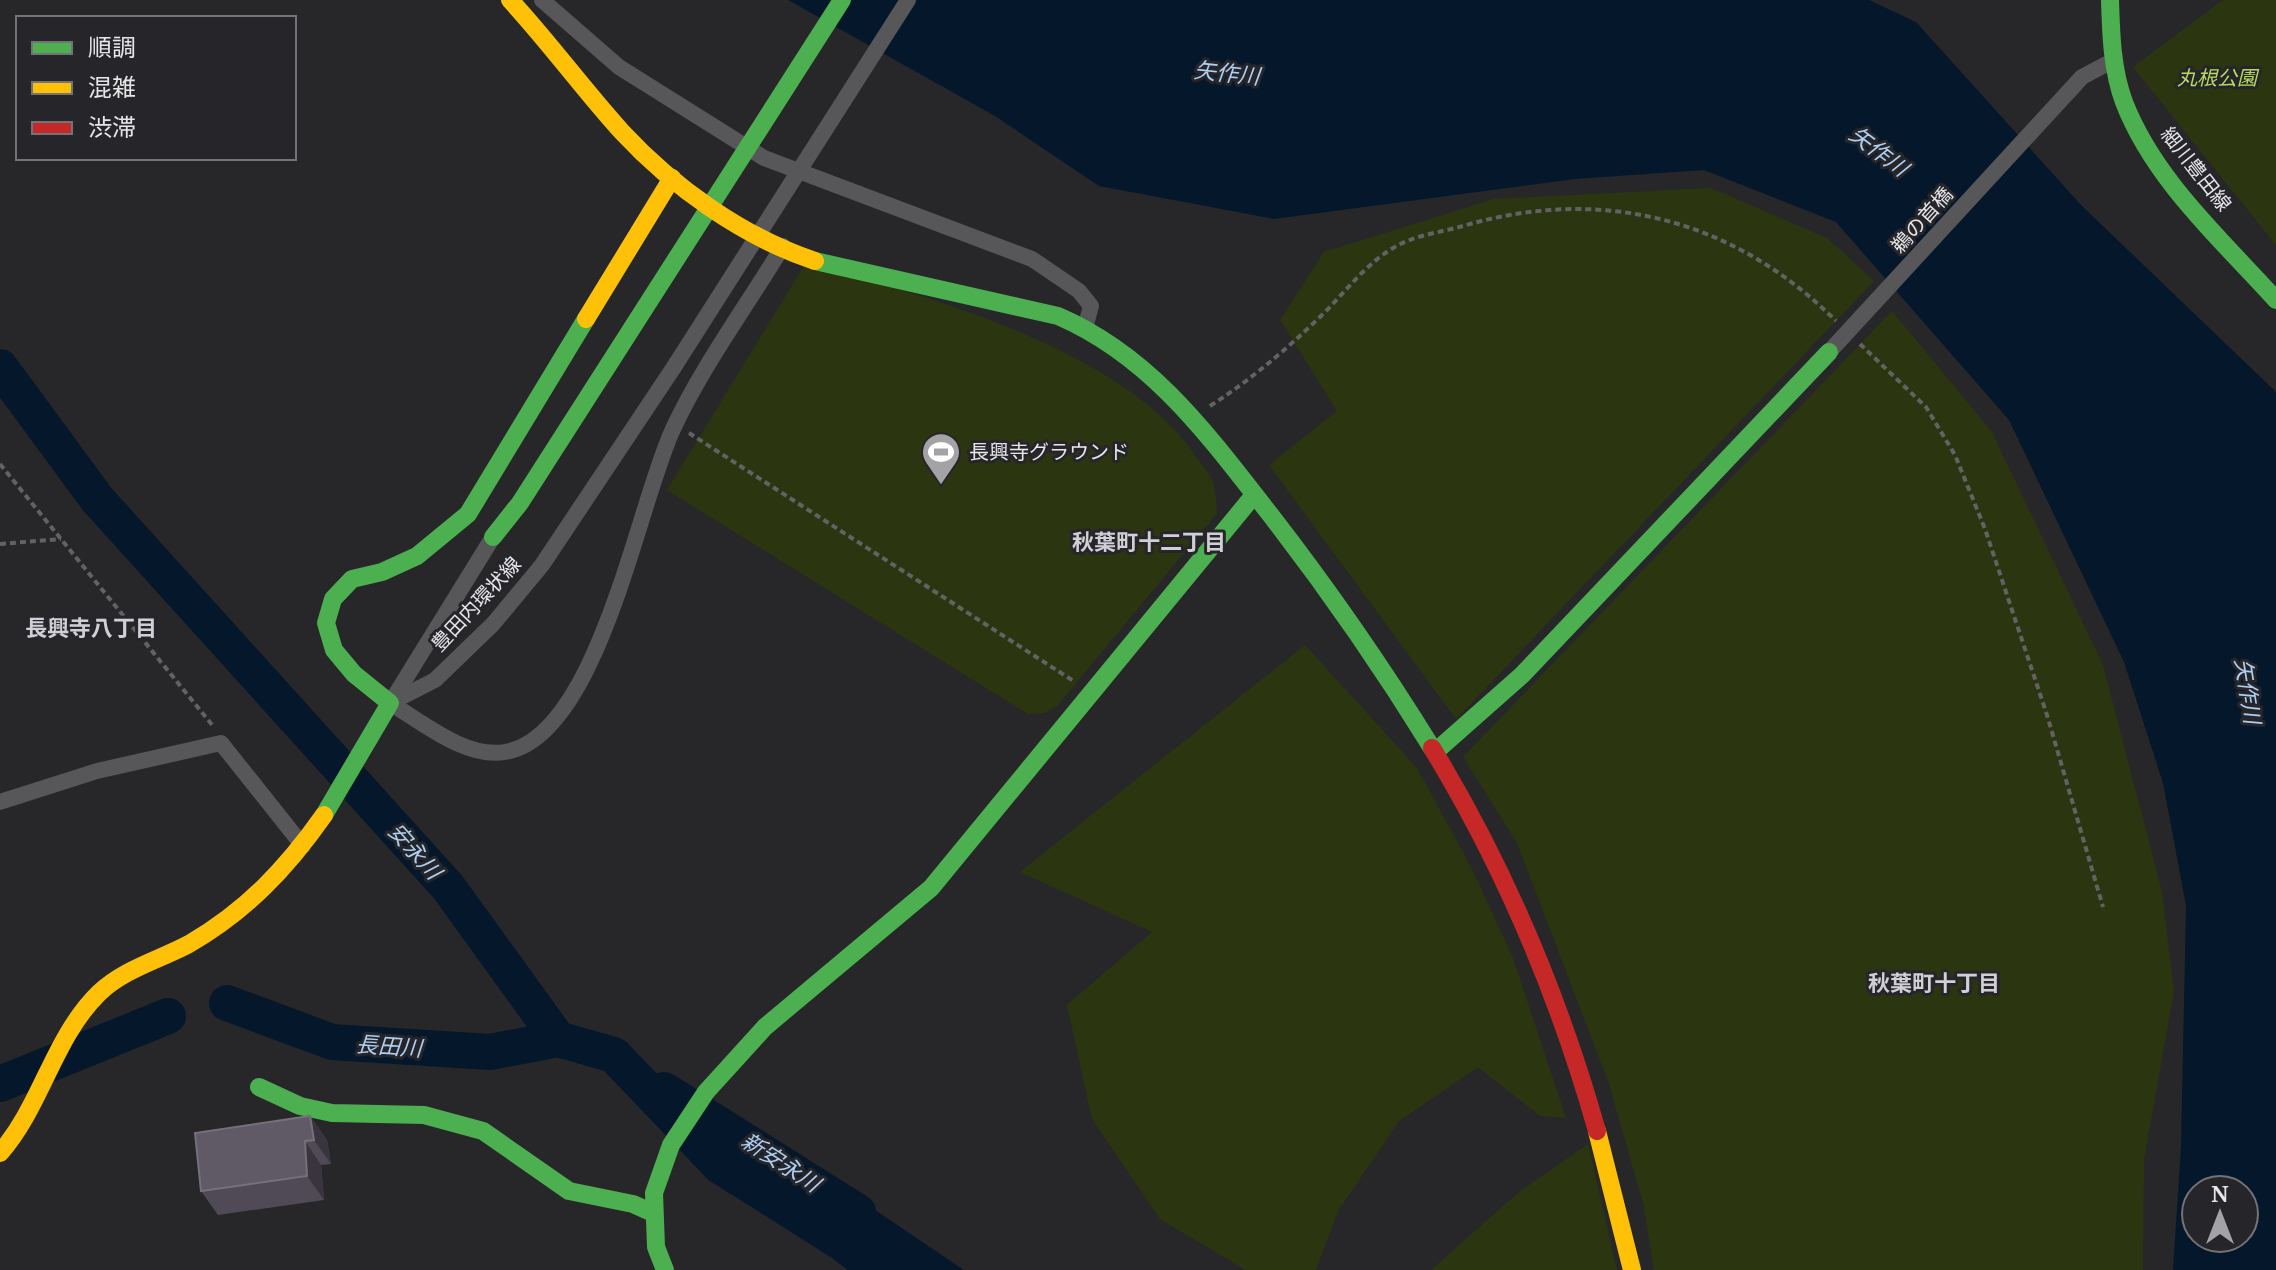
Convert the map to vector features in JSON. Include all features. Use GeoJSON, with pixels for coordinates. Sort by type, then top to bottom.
{"type":"FeatureCollection","features":[{"type":"Feature","properties":{"kind":"street"},"geometry":{"type":"LineString","coordinates":[[510,0],[551,43],[623,134],[672,178],[734,220],[826,266],[1045,313],[1085,328],[1148,368],[1194,415],[1357,631],[1435,752],[1491,854],[1527,936],[1585,1088],[1632,1270]]}},
{"type":"Feature","properties":{"kind":"street"},"geometry":{"type":"LineString","coordinates":[[542,0],[619,67],[764,158],[1032,259],[1070,284],[1091,306],[1085,328]]}},
{"type":"Feature","properties":{"kind":"street","name":"豊田内環状線"},"geometry":{"type":"LineString","coordinates":[[493,537],[520,503],[842,0]]}},
{"type":"Feature","properties":{"kind":"street","name":"豊田内環状線"},"geometry":{"type":"LineString","coordinates":[[390,703],[435,680],[493,624],[542,565],[908,0]]}},
{"type":"Feature","properties":{"kind":"street","name":"細川豊田線"},"geometry":{"type":"LineString","coordinates":[[2110,0],[2114,60],[2125,104],[2150,151],[2276,300]]}},
{"type":"Feature","properties":{"kind":"street","name":"鵜の首橋"},"geometry":{"type":"LineString","coordinates":[[1829,352],[2082,77],[2114,60]]}},
{"type":"Feature","properties":{"kind":"street"},"geometry":{"type":"LineString","coordinates":[[672,178],[468,514],[450,534],[403,563],[352,579],[336,593],[324,620],[332,650],[390,703],[457,742],[485,753],[507,752],[532,742],[556,717],[585,673],[610,620],[652,479],[675,424],[783,246]]}},
{"type":"Feature","properties":{"kind":"street"},"geometry":{"type":"LineString","coordinates":[[1435,752],[1522,675],[1829,352]]}},
{"type":"Feature","properties":{"kind":"street"},"geometry":{"type":"LineString","coordinates":[[665,1270],[656,1247],[653,1213],[658,1179],[671,1145],[706,1092],[765,1027],[931,888],[1254,495]]}},
{"type":"Feature","properties":{"kind":"street"},"geometry":{"type":"LineString","coordinates":[[0,1153],[37,1103],[67,1034],[95,996],[136,966],[178,949],[244,908],[303,846],[493,537]]}},
{"type":"Feature","properties":{"kind":"street"},"geometry":{"type":"LineString","coordinates":[[0,802],[97,771],[221,743],[303,846]]}},
{"type":"Feature","properties":{"kind":"street"},"geometry":{"type":"LineString","coordinates":[[259,1087],[300,1106],[332,1113],[424,1115],[483,1131],[569,1191],[633,1204],[653,1213]]}},
{"type":"Feature","properties":{"kind":"path"},"geometry":{"type":"LineString","coordinates":[[684,430],[1059,670]]}},
{"type":"Feature","properties":{"kind":"path"},"geometry":{"type":"LineString","coordinates":[[0,464],[210,718],[221,743]]}},
{"type":"Feature","properties":{"kind":"path"},"geometry":{"type":"LineString","coordinates":[[0,544],[61,539]]}},
{"type":"Feature","properties":{"kind":"green space","name":"丸根公園"},"geometry":{"type":"Polygon","coordinates":[[[2223,0],[2276,0],[2276,245],[2133,67],[2223,0]]]}},
{"type":"Feature","properties":{"kind":"green space"},"geometry":{"type":"Polygon","coordinates":[[[1711,188],[1827,238],[1874,281],[1456,719],[1269,465],[1337,411],[1280,320],[1324,252],[1494,199],[1711,188]]]}},
{"type":"Feature","properties":{"kind":"green space","name":"長興寺グラウンド"},"geometry":{"type":"Polygon","coordinates":[[[807,261],[964,311],[1020,332],[1073,357],[1122,386],[1164,419],[1210,476],[1217,513],[1058,705],[1045,713],[1028,714],[667,490],[807,261]]]}},
{"type":"Feature","properties":{"kind":"green space"},"geometry":{"type":"Polygon","coordinates":[[[1892,311],[1992,432],[2103,665],[2162,892],[2174,991],[2144,1160],[2143,1270],[1654,1270],[1643,1203],[1609,1084],[1517,843],[1463,757],[1892,311]]]}},
{"type":"Feature","properties":{"kind":"green space"},"geometry":{"type":"Polygon","coordinates":[[[1305,645],[1417,768],[1472,869],[1513,958],[1566,1118],[1540,1116],[1478,1067],[1399,1121],[1338,1211],[1316,1270],[1246,1270],[1160,1219],[1092,1119],[1067,1005],[1152,932],[1020,872],[1305,645]]]}},
{"type":"Feature","properties":{"kind":"green space"},"geometry":{"type":"Polygon","coordinates":[[[1588,1144],[1617,1270],[1431,1270],[1519,1192],[1588,1144]]]}},
{"type":"Feature","properties":{"kind":"water","name":"矢作川"},"geometry":{"type":"Polygon","coordinates":[[[788,0],[1869,0],[1916,22],[2081,205],[2276,392],[2276,1270],[2173,1270],[2181,1147],[2186,906],[2163,783],[2124,662],[2009,420],[1836,222],[1704,170],[1575,179],[1274,219],[1099,186],[995,116],[788,0]]]}},
{"type":"Feature","properties":{"kind":"water"},"geometry":{"type":"Polygon","coordinates":[[[811,1167],[964,1270],[895,1270],[825,1220],[811,1167]]]}},
{"type":"Feature","properties":{"kind":"building"},"geometry":{"type":"Polygon","coordinates":[[[310,1116],[314,1140],[305,1141],[307,1176],[201,1191],[195,1133],[310,1116]]]}},
{"type":"Feature","properties":{"kind":"waterway","name":"安永川"},"geometry":{"type":"LineString","coordinates":[[0,367],[97,499],[448,887],[558,1039],[614,1055],[720,1166],[842,1243],[878,1270]]}},
{"type":"Feature","properties":{"kind":"waterway","name":"長田川"},"geometry":{"type":"LineString","coordinates":[[227,1003],[332,1042],[490,1052],[558,1039]]}},
{"type":"Feature","properties":{"kind":"waterway","name":"長田川"},"geometry":{"type":"LineString","coordinates":[[0,1084],[168,1016]]}},
{"type":"Feature","properties":{"kind":"waterway","name":"新安永川"},"geometry":{"type":"LineString","coordinates":[[664,1090],[858,1212]]}},
{"type":"Feature","properties":{"kind":"traffic: fast"},"geometry":{"type":"LineString","coordinates":[[493,537],[520,503],[842,0]]}},
{"type":"Feature","properties":{"kind":"traffic: fast"},"geometry":{"type":"LineString","coordinates":[[2110,0],[2117,77],[2137,130],[2191,208],[2276,300]]}},
{"type":"Feature","properties":{"kind":"traffic: fast"},"geometry":{"type":"LineString","coordinates":[[815,261],[1058,316],[1091,333],[1150,375],[1200,427],[1312,570],[1432,748]]}},
{"type":"Feature","properties":{"kind":"traffic: fast"},"geometry":{"type":"LineString","coordinates":[[324,815],[390,703],[354,674],[334,650],[326,623],[333,599],[352,579],[382,572],[417,556],[468,514],[586,319]]}},
{"type":"Feature","properties":{"kind":"traffic: fast"},"geometry":{"type":"LineString","coordinates":[[1435,752],[1522,675],[1829,352]]}},
{"type":"Feature","properties":{"kind":"traffic: fast"},"geometry":{"type":"LineString","coordinates":[[665,1270],[656,1247],[654,1193],[671,1145],[706,1092],[765,1027],[931,888],[1254,495]]}},
{"type":"Feature","properties":{"kind":"traffic: fast"},"geometry":{"type":"LineString","coordinates":[[259,1087],[300,1106],[332,1113],[424,1115],[483,1131],[569,1191],[633,1204],[653,1213]]}},
{"type":"Feature","properties":{"kind":"traffic: slow"},"geometry":{"type":"LineString","coordinates":[[510,0],[622,132],[686,191],[736,224],[815,261]]}},
{"type":"Feature","properties":{"kind":"traffic: slow"},"geometry":{"type":"LineString","coordinates":[[586,319],[672,178]]}},
{"type":"Feature","properties":{"kind":"traffic: slow"},"geometry":{"type":"LineString","coordinates":[[0,1153],[27,1114],[70,1030],[99,993],[119,977],[189,944],[229,918],[280,871],[324,815]]}},
{"type":"Feature","properties":{"kind":"traffic: slow"},"geometry":{"type":"LineString","coordinates":[[1597,1131],[1632,1270]]}},
{"type":"Feature","properties":{"kind":"traffic: jam"},"geometry":{"type":"LineString","coordinates":[[1432,748],[1483,840],[1528,934],[1565,1032],[1597,1131]]}},
{"type":"Feature","properties":{"kind":"place","name":"長興寺グラウンド"},"geometry":{"type":"Point","coordinates":[941,486]}},
{"type":"Feature","properties":{"kind":"district","name":"秋葉町十二丁目"},"geometry":{"type":"Point","coordinates":[1149,542]}},
{"type":"Feature","properties":{"kind":"district","name":"長興寺八丁目"},"geometry":{"type":"Point","coordinates":[91,628]}},
{"type":"Feature","properties":{"kind":"district","name":"秋葉町十丁目"},"geometry":{"type":"Point","coordinates":[1934,983]}}]}
